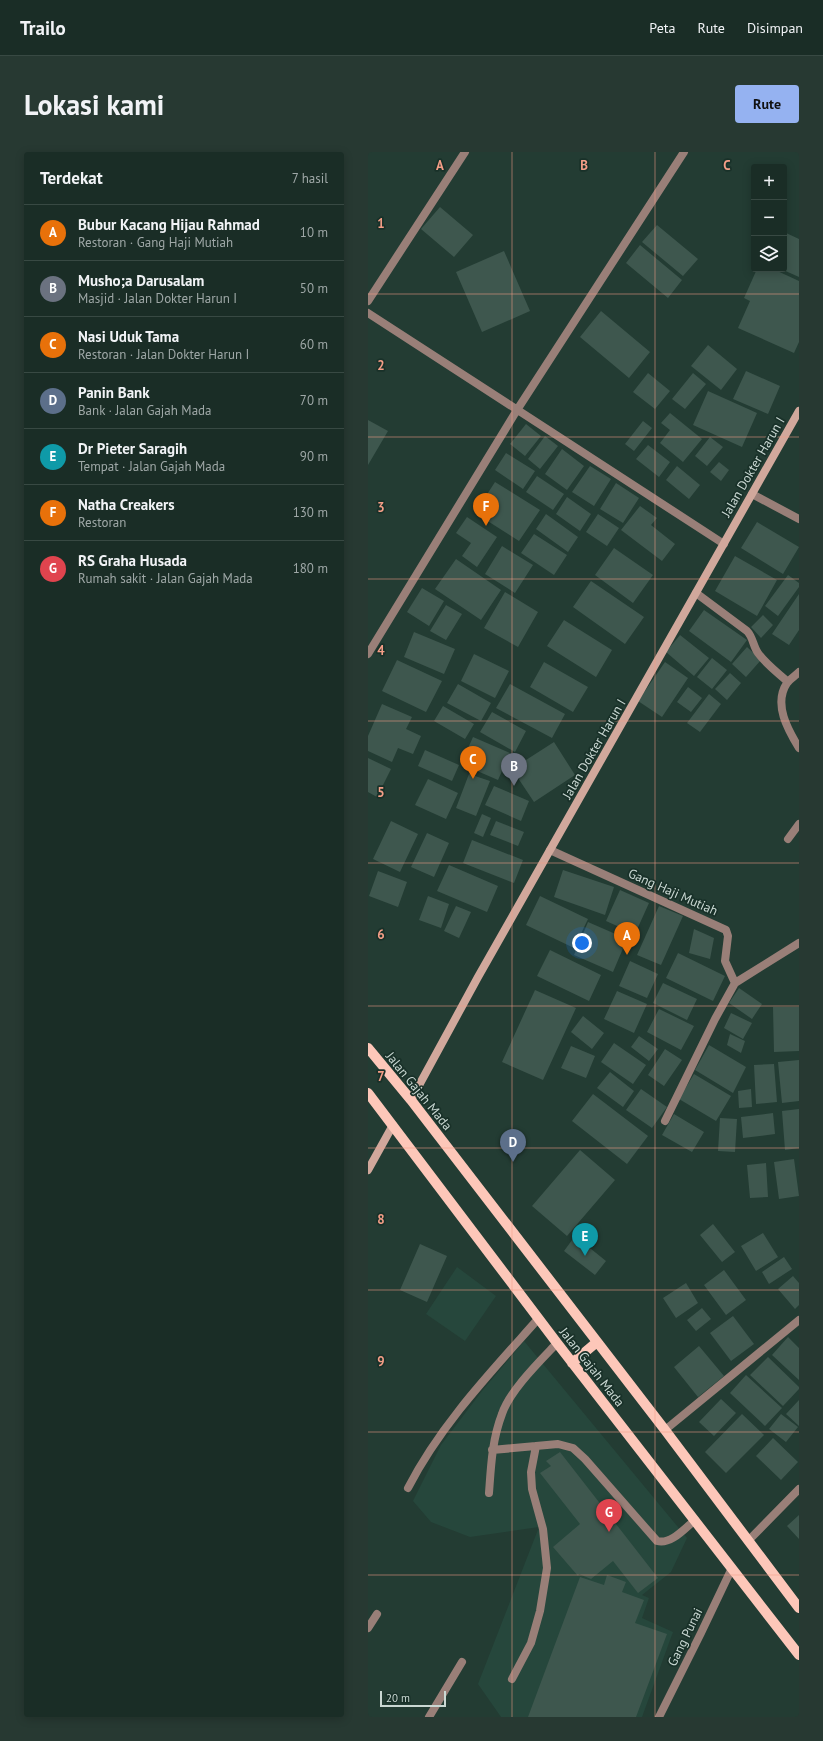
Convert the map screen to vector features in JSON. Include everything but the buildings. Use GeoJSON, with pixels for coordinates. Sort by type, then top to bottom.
{"type":"FeatureCollection","features":[{"type":"Feature","properties":{"kind":"main road","name":"Jalan Gajah Mada"},"geometry":{"type":"LineString","coordinates":[[368,1048],[411,1100],[665,1430],[799,1608]]}},
{"type":"Feature","properties":{"kind":"main road","name":"Jalan Gajah Mada"},"geometry":{"type":"LineString","coordinates":[[368,1093],[538,1319],[799,1655]]}},
{"type":"Feature","properties":{"kind":"main road"},"geometry":{"type":"LineString","coordinates":[[572,1363],[597,1342]]}},
{"type":"Feature","properties":{"kind":"street"},"geometry":{"type":"LineString","coordinates":[[368,301],[466,152]]}},
{"type":"Feature","properties":{"kind":"street"},"geometry":{"type":"LineString","coordinates":[[368,654],[517,410],[684,152]]}},
{"type":"Feature","properties":{"kind":"street"},"geometry":{"type":"LineString","coordinates":[[368,313],[724,544]]}},
{"type":"Feature","properties":{"kind":"street","name":"Jalan Dokter Harun I"},"geometry":{"type":"LineString","coordinates":[[411,1100],[478,977],[799,411]]}},
{"type":"Feature","properties":{"kind":"street"},"geometry":{"type":"LineString","coordinates":[[752,494],[799,519]]}},
{"type":"Feature","properties":{"kind":"street"},"geometry":{"type":"LineString","coordinates":[[696,593],[747,631],[751,636],[760,656],[788,682]]}},
{"type":"Feature","properties":{"kind":"street"},"geometry":{"type":"LineString","coordinates":[[799,672],[788,682],[782,694],[782,711],[787,725],[799,748]]}},
{"type":"Feature","properties":{"kind":"street"},"geometry":{"type":"LineString","coordinates":[[788,839],[799,824]]}},
{"type":"Feature","properties":{"kind":"street","name":"Gang Haji Mutiah"},"geometry":{"type":"LineString","coordinates":[[550,850],[722,927],[726,930],[728,936],[725,961],[735,983]]}},
{"type":"Feature","properties":{"kind":"street"},"geometry":{"type":"LineString","coordinates":[[665,1121],[715,1019],[735,983],[799,944]]}},
{"type":"Feature","properties":{"kind":"street"},"geometry":{"type":"LineString","coordinates":[[368,1170],[393,1125]]}},
{"type":"Feature","properties":{"kind":"street"},"geometry":{"type":"LineString","coordinates":[[408,1488],[422,1462],[451,1421],[538,1319]]}},
{"type":"Feature","properties":{"kind":"street"},"geometry":{"type":"LineString","coordinates":[[665,1430],[799,1320]]}},
{"type":"Feature","properties":{"kind":"street"},"geometry":{"type":"LineString","coordinates":[[489,1493],[492,1450],[502,1412],[515,1392],[557,1343]]}},
{"type":"Feature","properties":{"kind":"street"},"geometry":{"type":"LineString","coordinates":[[492,1450],[558,1444],[572,1448],[585,1459],[657,1541],[662,1543],[671,1539],[695,1520]]}},
{"type":"Feature","properties":{"kind":"street"},"geometry":{"type":"LineString","coordinates":[[512,1678],[531,1643],[540,1611],[547,1568],[543,1530],[532,1489],[530,1472],[536,1446]]}},
{"type":"Feature","properties":{"kind":"street"},"geometry":{"type":"LineString","coordinates":[[748,1541],[799,1489]]}},
{"type":"Feature","properties":{"kind":"street","name":"Gang Punai"},"geometry":{"type":"LineString","coordinates":[[658,1717],[732,1568]]}},
{"type":"Feature","properties":{"kind":"street"},"geometry":{"type":"LineString","coordinates":[[368,1628],[376,1614]]}},
{"type":"Feature","properties":{"kind":"street"},"geometry":{"type":"LineString","coordinates":[[429,1717],[462,1662]]}},
{"type":"Feature","properties":{"kind":"shaded area"},"geometry":{"type":"Polygon","coordinates":[[[457,1267],[496,1296],[465,1341],[426,1314],[457,1267]]]}},
{"type":"Feature","properties":{"kind":"shaded area"},"geometry":{"type":"Polygon","coordinates":[[[524,1341],[687,1538],[671,1572],[642,1595],[649,1598],[642,1618],[673,1632],[642,1717],[501,1717],[478,1684],[539,1527],[470,1537],[431,1522],[413,1501],[441,1445],[482,1391],[524,1341]]]}},
{"type":"Feature","properties":{"kind":"place","name":"Natha Creakers"},"geometry":{"type":"Point","coordinates":[486,526]}},
{"type":"Feature","properties":{"kind":"place","name":"Nasi Uduk Tama"},"geometry":{"type":"Point","coordinates":[473,779]}},
{"type":"Feature","properties":{"kind":"place","name":"Musho;a Darusalam"},"geometry":{"type":"Point","coordinates":[514,786]}},
{"type":"Feature","properties":{"kind":"place","name":"Bubur Kacang Hijau Rahmad"},"geometry":{"type":"Point","coordinates":[627,955]}},
{"type":"Feature","properties":{"kind":"place","name":"Panin Bank"},"geometry":{"type":"Point","coordinates":[513,1162]}},
{"type":"Feature","properties":{"kind":"place","name":"Dr Pieter Saragih"},"geometry":{"type":"Point","coordinates":[585,1256]}},
{"type":"Feature","properties":{"kind":"place","name":"RS Graha Husada"},"geometry":{"type":"Point","coordinates":[609,1532]}}]}
